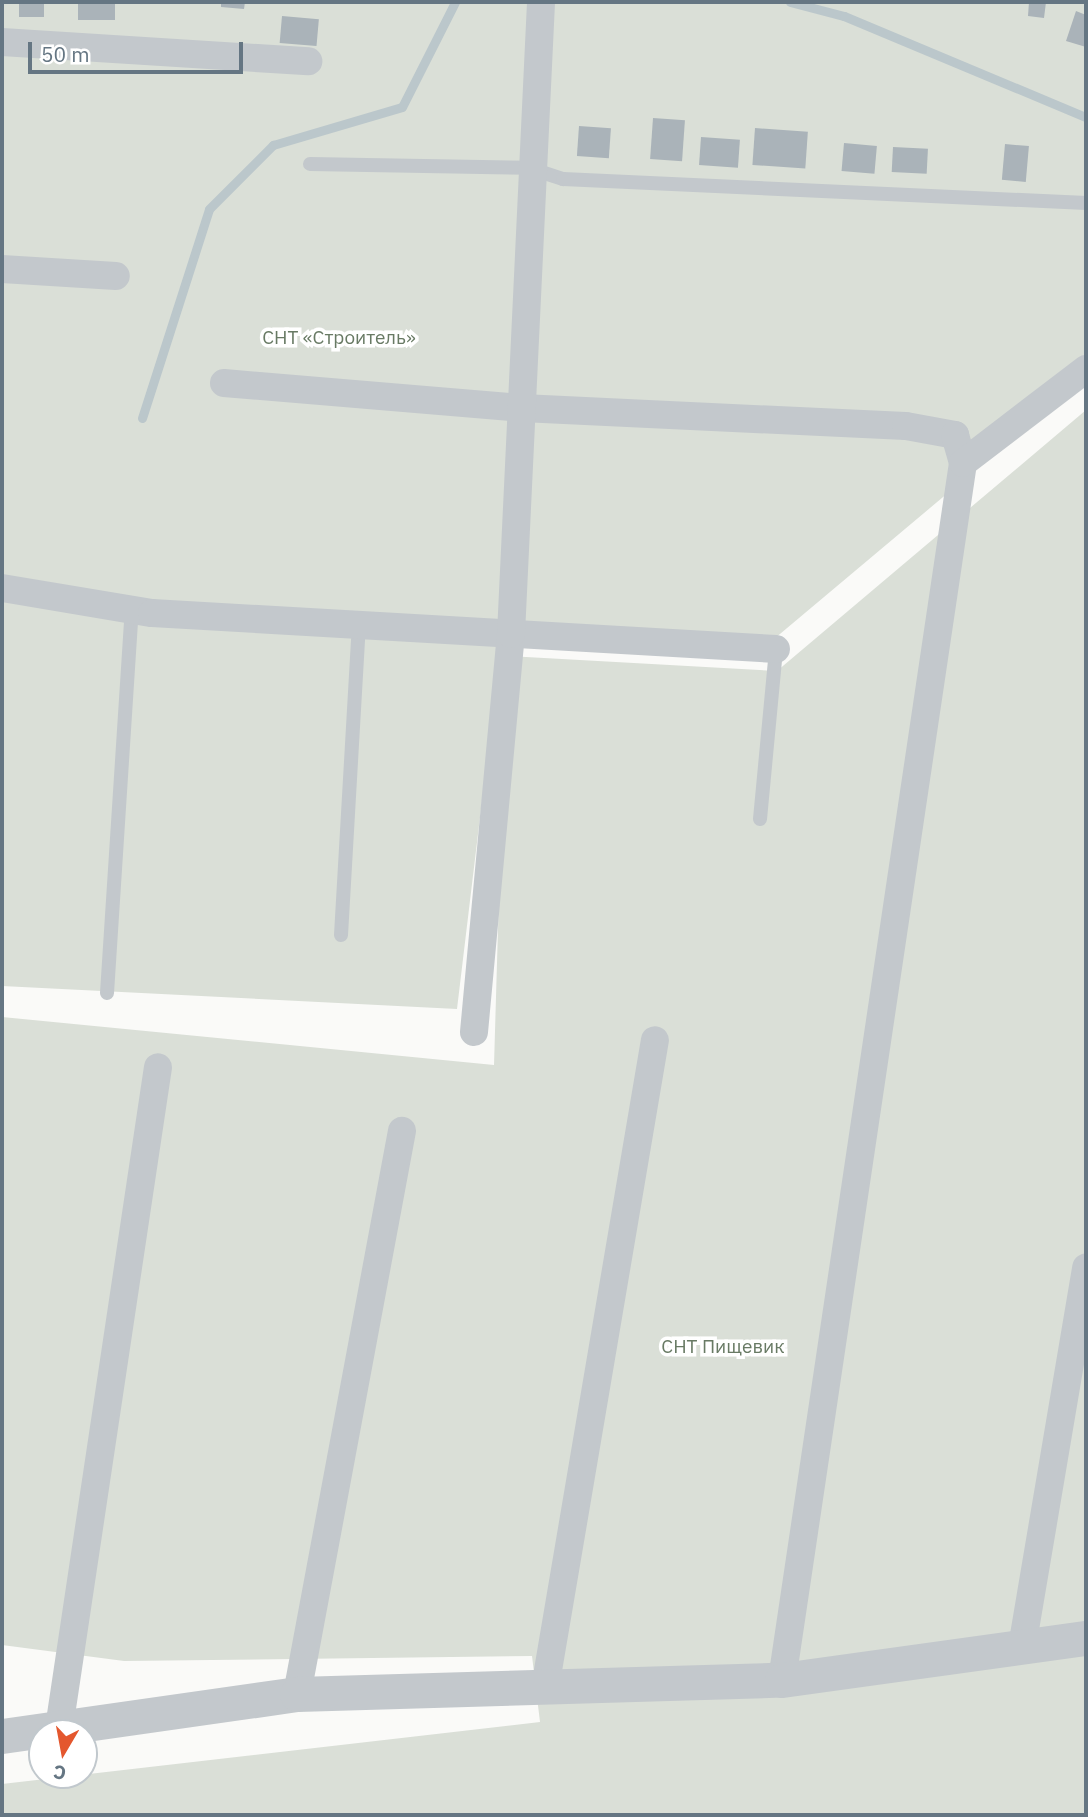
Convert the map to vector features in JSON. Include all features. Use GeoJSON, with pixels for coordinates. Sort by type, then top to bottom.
{"type":"FeatureCollection","features":[{"type":"Feature","properties":{"kind":"street"},"geometry":{"type":"LineString","coordinates":[[474,1032],[511,634],[522,408],[529,168],[541,2]]}},
{"type":"Feature","properties":{"kind":"street"},"geometry":{"type":"LineString","coordinates":[[2,42],[308,61]]}},
{"type":"Feature","properties":{"kind":"street"},"geometry":{"type":"LineString","coordinates":[[2,269],[116,276]]}},
{"type":"Feature","properties":{"kind":"street"},"geometry":{"type":"LineString","coordinates":[[963,463],[1086,369]]}},
{"type":"Feature","properties":{"kind":"street"},"geometry":{"type":"LineString","coordinates":[[224,383],[522,408],[906,426],[955,435],[963,463],[782,1681]]}},
{"type":"Feature","properties":{"kind":"street"},"geometry":{"type":"LineString","coordinates":[[2,588],[132,609],[776,649]]}},
{"type":"Feature","properties":{"kind":"street"},"geometry":{"type":"LineString","coordinates":[[545,1688],[655,1040]]}},
{"type":"Feature","properties":{"kind":"street"},"geometry":{"type":"LineString","coordinates":[[60,1719],[158,1067]]}},
{"type":"Feature","properties":{"kind":"street"},"geometry":{"type":"LineString","coordinates":[[297,1694],[402,1131]]}},
{"type":"Feature","properties":{"kind":"street"},"geometry":{"type":"LineString","coordinates":[[1022,1647],[1086,1267]]}},
{"type":"Feature","properties":{"kind":"street"},"geometry":{"type":"LineString","coordinates":[[98,1722],[297,1694],[782,1681],[1086,1639]]}},
{"type":"Feature","properties":{"kind":"street"},"geometry":{"type":"LineString","coordinates":[[2,1736],[28,1732]]}},
{"type":"Feature","properties":{"kind":"lane"},"geometry":{"type":"LineString","coordinates":[[310,164],[529,168],[563,179],[1086,203]]}},
{"type":"Feature","properties":{"kind":"lane"},"geometry":{"type":"LineString","coordinates":[[107,992],[132,609]]}},
{"type":"Feature","properties":{"kind":"lane"},"geometry":{"type":"LineString","coordinates":[[341,935],[359,625]]}},
{"type":"Feature","properties":{"kind":"lane"},"geometry":{"type":"LineString","coordinates":[[760,819],[776,649]]}},
{"type":"Feature","properties":{"kind":"green space","name":"СНТ «Строитель»"},"geometry":{"type":"Polygon","coordinates":[[[2,2],[1086,2],[1086,377],[774,639],[502,634],[457,1009],[2,986],[2,2]]]}},
{"type":"Feature","properties":{"kind":"green space","name":"СНТ Пищевик"},"geometry":{"type":"Polygon","coordinates":[[[1086,410],[1086,1815],[2,1815],[2,1784],[28,1781],[28,1789],[98,1789],[98,1773],[540,1722],[532,1656],[124,1661],[2,1645],[2,1017],[494,1065],[506,656],[777,671],[1086,410]]]}},
{"type":"Feature","properties":{"kind":"building"},"geometry":{"type":"Polygon","coordinates":[[[19,2],[44,2],[44,17],[19,17],[19,2]]]}},
{"type":"Feature","properties":{"kind":"building"},"geometry":{"type":"Polygon","coordinates":[[[78,2],[115,2],[115,20],[78,20],[78,2]]]}},
{"type":"Feature","properties":{"kind":"building"},"geometry":{"type":"Polygon","coordinates":[[[221,2],[245,2],[244,9],[221,7],[221,2]]]}},
{"type":"Feature","properties":{"kind":"building"},"geometry":{"type":"Polygon","coordinates":[[[1029,2],[1046,2],[1044,18],[1028,16],[1029,2]]]}},
{"type":"Feature","properties":{"kind":"building"},"geometry":{"type":"Polygon","coordinates":[[[1076,11],[1086,15],[1086,47],[1066,41],[1076,11]]]}},
{"type":"Feature","properties":{"kind":"building"},"geometry":{"type":"Polygon","coordinates":[[[282,16],[319,19],[317,46],[280,43],[282,16]]]}},
{"type":"Feature","properties":{"kind":"building"},"geometry":{"type":"Polygon","coordinates":[[[653,118],[685,120],[682,161],[650,159],[653,118]]]}},
{"type":"Feature","properties":{"kind":"building"},"geometry":{"type":"Polygon","coordinates":[[[579,126],[611,128],[609,158],[577,156],[579,126]]]}},
{"type":"Feature","properties":{"kind":"building"},"geometry":{"type":"Polygon","coordinates":[[[755,128],[808,132],[805,169],[752,165],[755,128]]]}},
{"type":"Feature","properties":{"kind":"building"},"geometry":{"type":"Polygon","coordinates":[[[701,137],[740,140],[738,168],[699,165],[701,137]]]}},
{"type":"Feature","properties":{"kind":"building"},"geometry":{"type":"Polygon","coordinates":[[[844,143],[877,146],[874,174],[842,171],[844,143]]]}},
{"type":"Feature","properties":{"kind":"building"},"geometry":{"type":"Polygon","coordinates":[[[1005,144],[1029,146],[1026,182],[1002,180],[1005,144]]]}},
{"type":"Feature","properties":{"kind":"building"},"geometry":{"type":"Polygon","coordinates":[[[893,147],[928,149],[927,174],[892,172],[893,147]]]}},
{"type":"Feature","properties":{"kind":"waterway"},"geometry":{"type":"LineString","coordinates":[[142,418],[209,209],[273,145],[402,107],[455,2]]}},
{"type":"Feature","properties":{"kind":"waterway"},"geometry":{"type":"LineString","coordinates":[[790,2],[844,16],[1086,117]]}}]}
